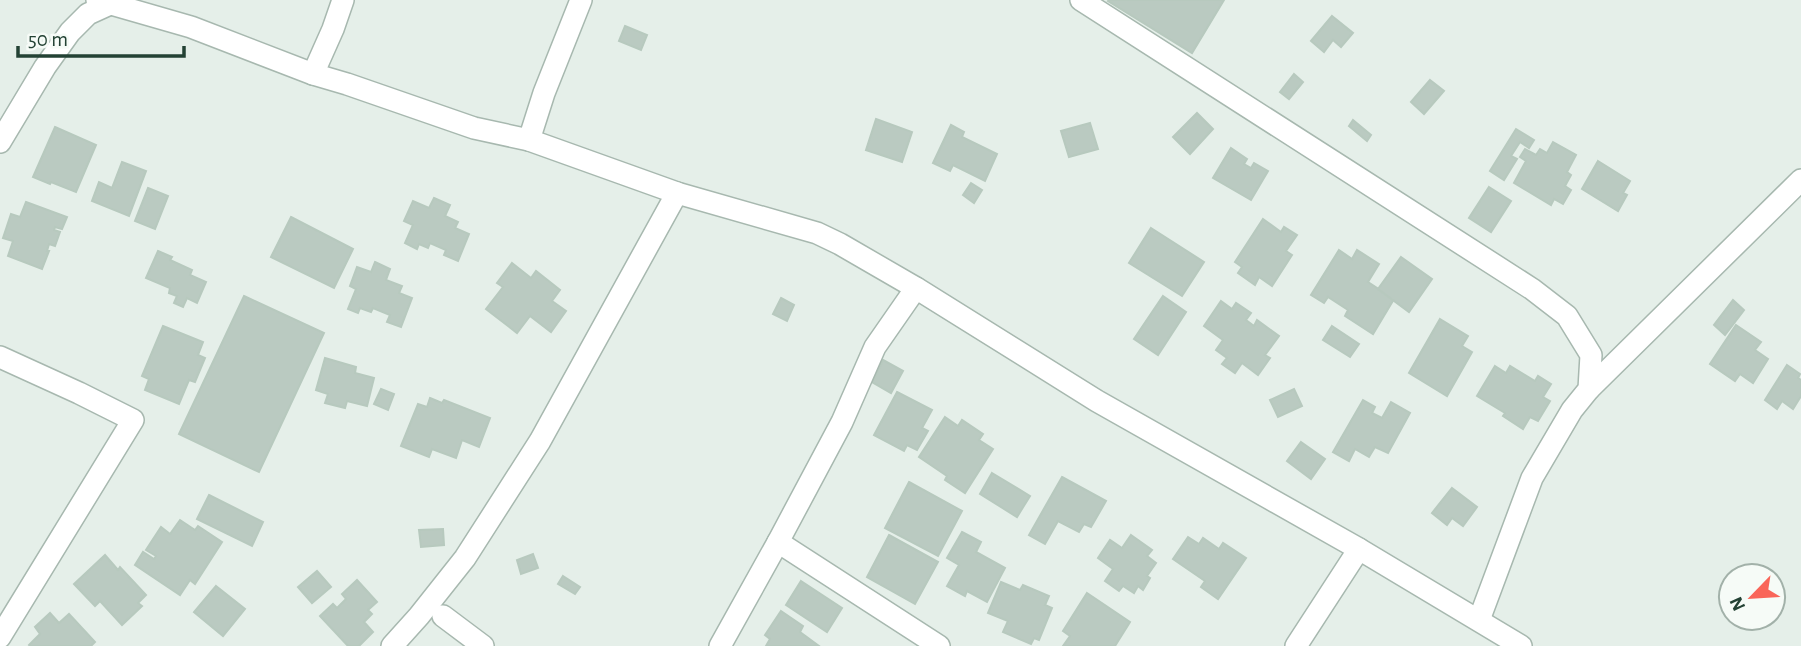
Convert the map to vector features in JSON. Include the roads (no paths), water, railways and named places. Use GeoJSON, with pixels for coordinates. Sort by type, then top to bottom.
{"type":"FeatureCollection","features":[{"type":"Feature","properties":{"kind":"street"},"geometry":{"type":"LineString","coordinates":[[313,74],[343,0]]}},
{"type":"Feature","properties":{"kind":"street"},"geometry":{"type":"LineString","coordinates":[[529,140],[544,93],[581,0]]}},
{"type":"Feature","properties":{"kind":"street"},"geometry":{"type":"LineString","coordinates":[[1081,0],[1532,289],[1567,316],[1591,355],[1589,390]]}},
{"type":"Feature","properties":{"kind":"street"},"geometry":{"type":"LineString","coordinates":[[0,142],[45,67],[70,32],[103,2],[191,27],[313,74],[474,128],[529,140],[677,192],[817,233],[916,288],[1097,401],[1359,549],[1521,646]]}},
{"type":"Feature","properties":{"kind":"street"},"geometry":{"type":"LineString","coordinates":[[1479,620],[1532,478],[1572,410],[1801,180]]}},
{"type":"Feature","properties":{"kind":"street"},"geometry":{"type":"LineString","coordinates":[[392,646],[465,558],[540,441],[677,192]]}},
{"type":"Feature","properties":{"kind":"street"},"geometry":{"type":"LineString","coordinates":[[720,646],[842,422],[875,348],[916,288]]}},
{"type":"Feature","properties":{"kind":"street"},"geometry":{"type":"LineString","coordinates":[[0,357],[133,420],[0,637]]}},
{"type":"Feature","properties":{"kind":"street"},"geometry":{"type":"LineString","coordinates":[[778,542],[939,646]]}},
{"type":"Feature","properties":{"kind":"street"},"geometry":{"type":"LineString","coordinates":[[1296,646],[1359,549]]}},
{"type":"Feature","properties":{"kind":"street"},"geometry":{"type":"LineString","coordinates":[[443,616],[483,646]]}}]}
